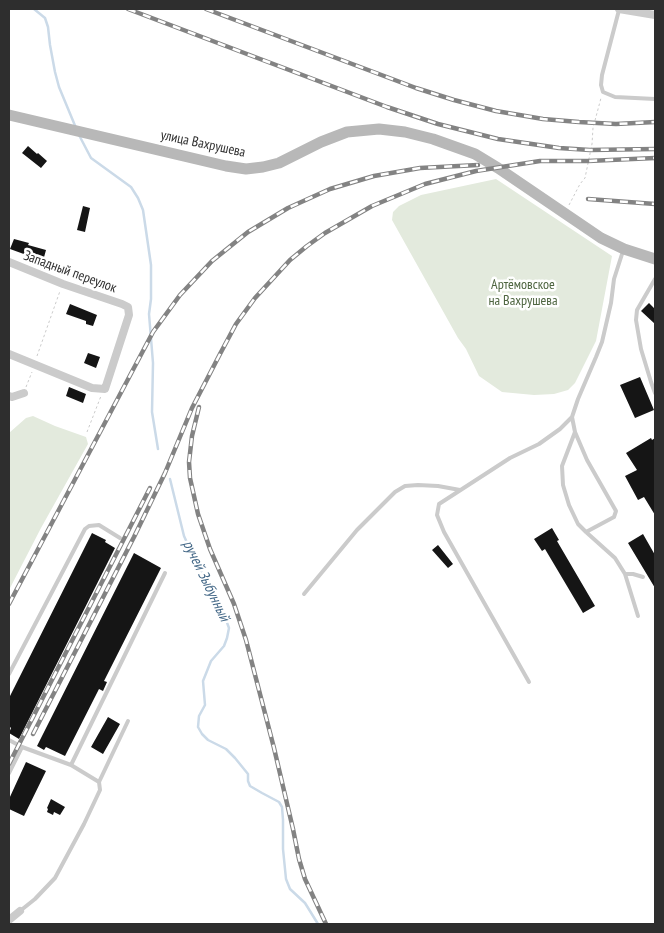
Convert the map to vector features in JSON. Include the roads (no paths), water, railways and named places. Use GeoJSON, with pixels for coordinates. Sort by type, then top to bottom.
{"type":"FeatureCollection","features":[{"type":"Feature","properties":{"kind":"main road","name":"улица Вахрушева"},"geometry":{"type":"LineString","coordinates":[[9,115],[226,166],[246,169],[279,163],[321,142],[348,132],[379,129],[405,132],[433,139],[475,154],[565,212],[601,238],[624,249],[655,259]]}},
{"type":"Feature","properties":{"kind":"street"},"geometry":{"type":"LineString","coordinates":[[619,9],[655,15]]}},
{"type":"Feature","properties":{"kind":"street","name":"Западный переулок"},"geometry":{"type":"LineString","coordinates":[[9,262],[63,284],[122,304],[128,307],[129,315],[104,389],[92,388],[9,354]]}},
{"type":"Feature","properties":{"kind":"street"},"geometry":{"type":"LineString","coordinates":[[9,396],[12,397],[24,393]]}},
{"type":"Feature","properties":{"kind":"street"},"geometry":{"type":"LineString","coordinates":[[9,920],[20,911]]}},
{"type":"Feature","properties":{"kind":"lane"},"geometry":{"type":"LineString","coordinates":[[619,9],[602,75],[601,85],[603,92],[615,97],[655,99]]}},
{"type":"Feature","properties":{"kind":"lane"},"geometry":{"type":"LineString","coordinates":[[586,532],[614,517],[616,511],[587,460],[575,432],[572,418],[602,342],[611,303],[614,279],[624,249]]}},
{"type":"Feature","properties":{"kind":"lane"},"geometry":{"type":"LineString","coordinates":[[655,279],[638,310],[636,320],[641,349],[655,392]]}},
{"type":"Feature","properties":{"kind":"lane"},"geometry":{"type":"LineString","coordinates":[[529,682],[444,532],[437,515],[439,504],[510,458],[539,444],[572,418]]}},
{"type":"Feature","properties":{"kind":"lane"},"geometry":{"type":"LineString","coordinates":[[575,432],[562,466],[562,485],[578,524],[615,558],[626,574],[638,616]]}},
{"type":"Feature","properties":{"kind":"lane"},"geometry":{"type":"LineString","coordinates":[[304,594],[357,530],[395,492],[405,486],[418,485],[460,490]]}},
{"type":"Feature","properties":{"kind":"lane"},"geometry":{"type":"LineString","coordinates":[[9,674],[85,529],[90,526],[99,526],[120,538]]}},
{"type":"Feature","properties":{"kind":"lane"},"geometry":{"type":"LineString","coordinates":[[71,765],[165,573]]}},
{"type":"Feature","properties":{"kind":"lane"},"geometry":{"type":"LineString","coordinates":[[626,574],[643,577]]}},
{"type":"Feature","properties":{"kind":"lane"},"geometry":{"type":"LineString","coordinates":[[20,911],[35,900],[55,878],[100,790],[99,782],[128,721]]}},
{"type":"Feature","properties":{"kind":"lane"},"geometry":{"type":"LineString","coordinates":[[9,740],[22,747],[71,765],[99,782]]}},
{"type":"Feature","properties":{"kind":"lane"},"geometry":{"type":"LineString","coordinates":[[9,773],[22,747]]}},
{"type":"Feature","properties":{"kind":"waterway","name":"ручей Зыбунный"},"geometry":{"type":"LineString","coordinates":[[34,9],[45,18],[59,87],[76,128]]}},
{"type":"Feature","properties":{"kind":"waterway","name":"ручей Зыбунный"},"geometry":{"type":"LineString","coordinates":[[79,135],[91,158],[131,187],[143,210],[151,265],[149,314],[153,363],[152,412],[158,449]]}},
{"type":"Feature","properties":{"kind":"waterway","name":"ручей Зыбунный"},"geometry":{"type":"LineString","coordinates":[[170,479],[184,536],[223,612],[229,628],[224,646],[211,661],[203,681],[205,705],[199,716],[198,727],[208,740],[226,749],[235,758],[248,774],[250,786],[279,802],[282,807],[286,879],[290,889],[305,903],[318,924]]}},
{"type":"Feature","properties":{"kind":"railway"},"geometry":{"type":"LineString","coordinates":[[128,9],[387,107],[438,124],[498,139],[559,148],[590,150],[655,149]]}},
{"type":"Feature","properties":{"kind":"railway"},"geometry":{"type":"LineString","coordinates":[[206,9],[416,88],[496,111],[543,119],[579,122],[616,124],[655,122]]}},
{"type":"Feature","properties":{"kind":"railway"},"geometry":{"type":"LineString","coordinates":[[33,734],[134,537],[165,473],[192,408],[236,324],[255,298],[290,260],[325,233],[372,206],[425,184],[476,171],[540,161],[655,158]]}},
{"type":"Feature","properties":{"kind":"railway"},"geometry":{"type":"LineString","coordinates":[[9,604],[153,332],[180,295],[212,261],[248,232],[288,208],[330,189],[374,176],[420,168],[478,165]]}},
{"type":"Feature","properties":{"kind":"railway"},"geometry":{"type":"LineString","coordinates":[[588,199],[655,204]]}},
{"type":"Feature","properties":{"kind":"railway"},"geometry":{"type":"LineString","coordinates":[[199,407],[192,436],[189,462],[190,478],[198,514],[210,549],[234,604],[246,640],[274,748],[299,859],[305,879],[326,924]]}},
{"type":"Feature","properties":{"kind":"railway"},"geometry":{"type":"LineString","coordinates":[[9,764],[150,488]]}},
{"type":"Feature","properties":{"kind":"park label","name":"Артёмовское на Вахрушева"},"geometry":{"type":"Point","coordinates":[523,294]}}]}
